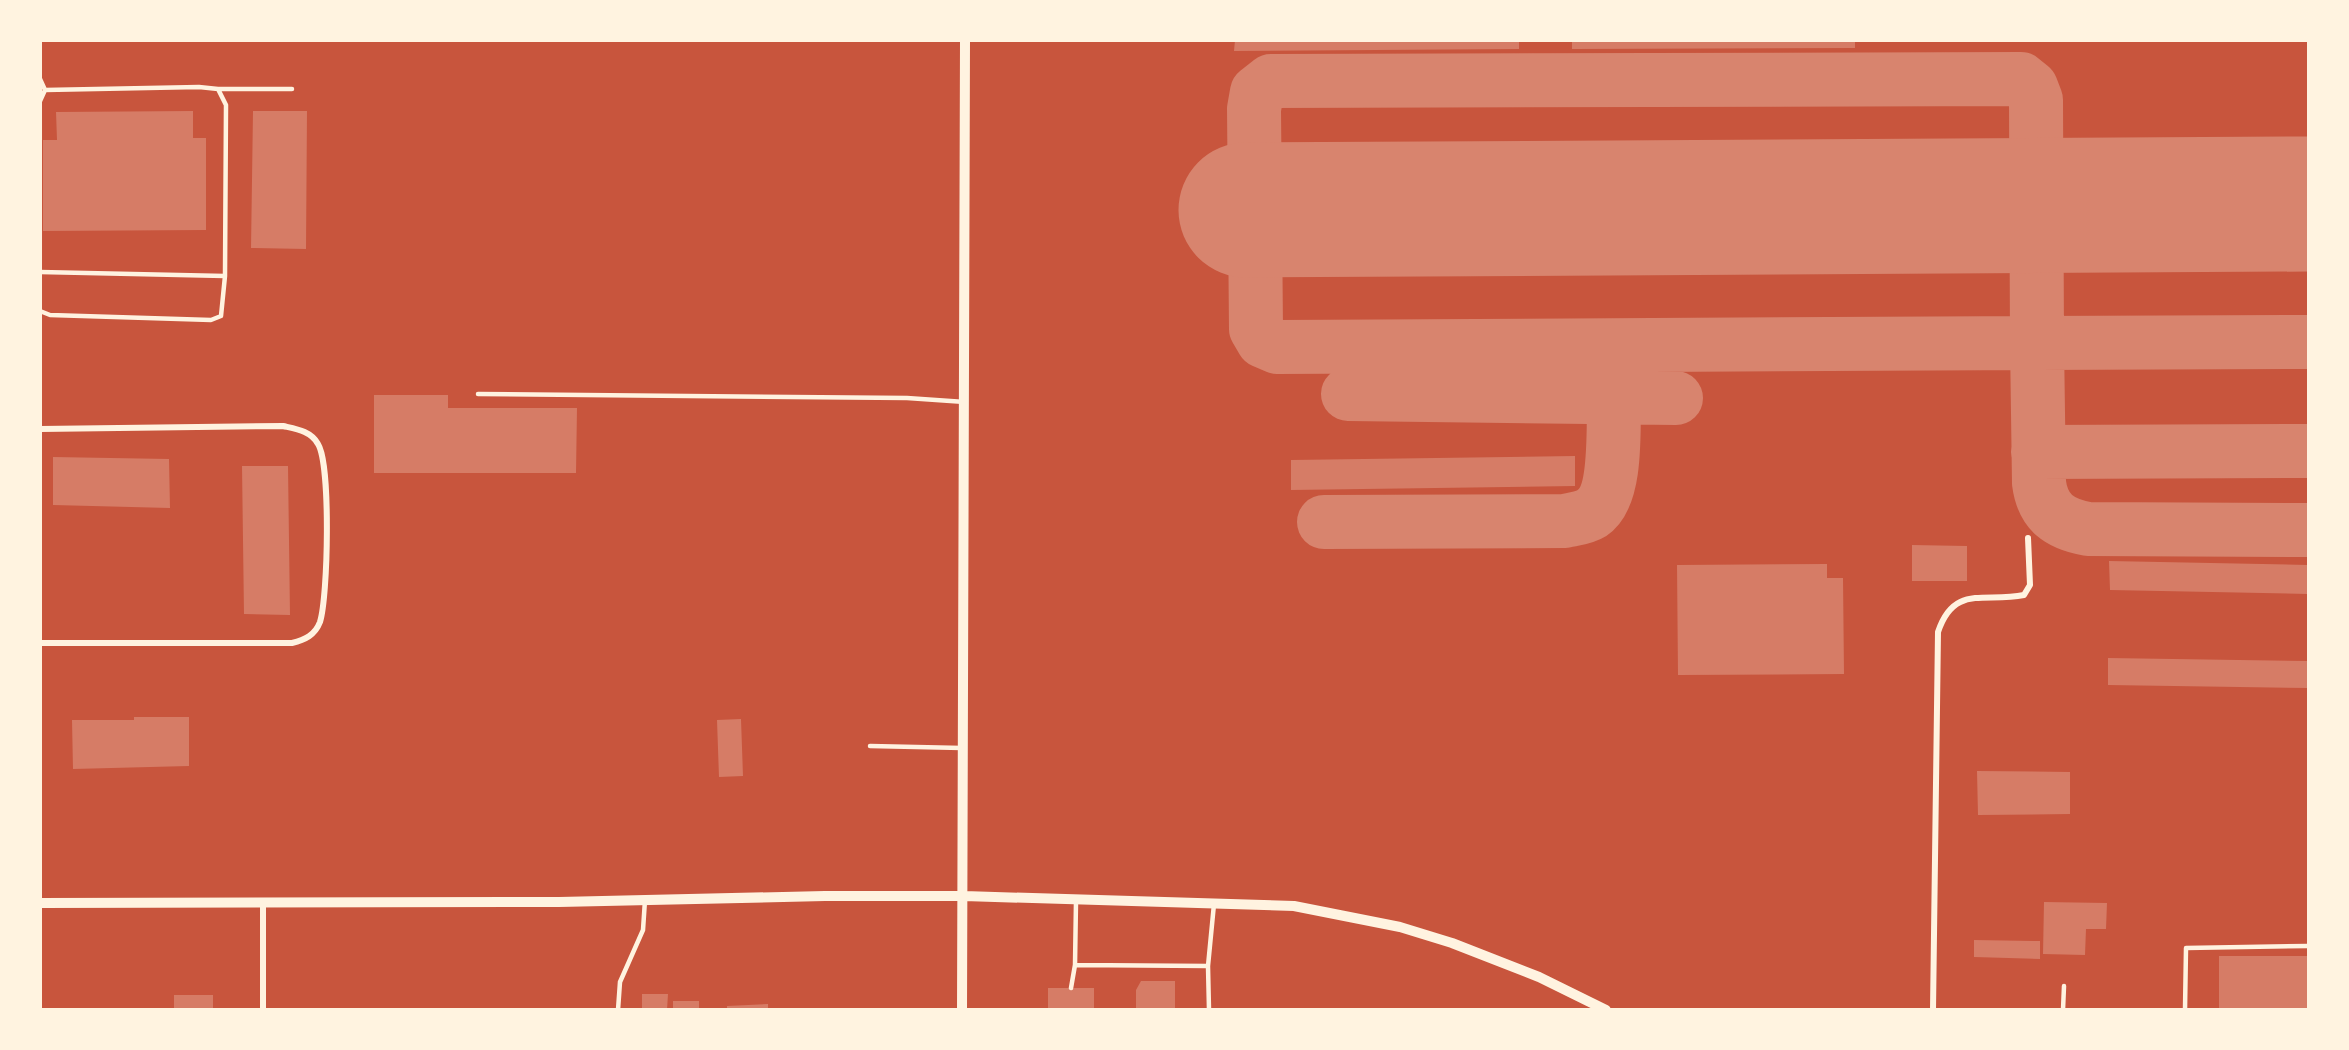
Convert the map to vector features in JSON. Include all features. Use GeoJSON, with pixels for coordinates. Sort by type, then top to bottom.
{"type":"FeatureCollection","features":[{"type":"Feature","properties":{"kind":"street"},"geometry":{"type":"LineString","coordinates":[[962,1010],[965,40]]}},
{"type":"Feature","properties":{"kind":"street"},"geometry":{"type":"LineString","coordinates":[[40,429],[283,426],[299,429],[314,437],[320,445],[326,471],[324,601],[314,633],[304,640],[292,643],[40,643]]}},
{"type":"Feature","properties":{"kind":"street"},"geometry":{"type":"LineString","coordinates":[[1933,1010],[1938,632],[1943,615],[1954,603],[1976,598],[2008,598],[2024,595],[2030,585],[2028,538]]}},
{"type":"Feature","properties":{"kind":"street"},"geometry":{"type":"LineString","coordinates":[[40,903],[964,896],[1294,906],[1400,927],[1452,943],[1539,977],[1606,1010]]}},
{"type":"Feature","properties":{"kind":"street"},"geometry":{"type":"LineString","coordinates":[[262,902],[263,1010]]}},
{"type":"Feature","properties":{"kind":"lane"},"geometry":{"type":"LineString","coordinates":[[40,79],[45,90],[40,101]]}},
{"type":"Feature","properties":{"kind":"lane"},"geometry":{"type":"LineString","coordinates":[[45,90],[199,87],[292,89]]}},
{"type":"Feature","properties":{"kind":"lane"},"geometry":{"type":"LineString","coordinates":[[40,311],[50,315],[211,320],[221,316],[225,276],[226,105],[218,89]]}},
{"type":"Feature","properties":{"kind":"lane"},"geometry":{"type":"LineString","coordinates":[[40,272],[225,276]]}},
{"type":"Feature","properties":{"kind":"lane"},"geometry":{"type":"LineString","coordinates":[[478,394],[907,398],[965,402]]}},
{"type":"Feature","properties":{"kind":"lane"},"geometry":{"type":"LineString","coordinates":[[870,746],[964,748]]}},
{"type":"Feature","properties":{"kind":"lane"},"geometry":{"type":"LineString","coordinates":[[618,1010],[620,982],[643,930],[645,900]]}},
{"type":"Feature","properties":{"kind":"lane"},"geometry":{"type":"LineString","coordinates":[[1071,988],[1075,965],[1076,901]]}},
{"type":"Feature","properties":{"kind":"lane"},"geometry":{"type":"LineString","coordinates":[[1209,1010],[1208,966],[1214,902]]}},
{"type":"Feature","properties":{"kind":"lane"},"geometry":{"type":"LineString","coordinates":[[2185,1010],[2186,948],[2308,946]]}},
{"type":"Feature","properties":{"kind":"lane"},"geometry":{"type":"LineString","coordinates":[[1075,965],[1208,966]]}},
{"type":"Feature","properties":{"kind":"lane"},"geometry":{"type":"LineString","coordinates":[[2063,1010],[2064,986]]}},
{"type":"Feature","properties":{"kind":"building"},"geometry":{"type":"Polygon","coordinates":[[[1235,40],[1519,40],[1519,49],[1234,51],[1235,40]]]}},
{"type":"Feature","properties":{"kind":"building"},"geometry":{"type":"Polygon","coordinates":[[[1572,40],[1855,40],[1855,48],[1572,49],[1572,40]]]}},
{"type":"Feature","properties":{"kind":"building"},"geometry":{"type":"Polygon","coordinates":[[[193,111],[193,138],[206,138],[206,230],[43,231],[43,140],[57,140],[56,112],[193,111]]]}},
{"type":"Feature","properties":{"kind":"building"},"geometry":{"type":"Polygon","coordinates":[[[253,111],[307,111],[306,249],[251,248],[253,111]]]}},
{"type":"Feature","properties":{"kind":"building"},"geometry":{"type":"Polygon","coordinates":[[[374,395],[448,395],[448,408],[577,408],[576,473],[374,473],[374,395]]]}},
{"type":"Feature","properties":{"kind":"building"},"geometry":{"type":"Polygon","coordinates":[[[1575,456],[1575,486],[1291,490],[1291,460],[1575,456]]]}},
{"type":"Feature","properties":{"kind":"building"},"geometry":{"type":"Polygon","coordinates":[[[53,457],[169,459],[170,508],[53,505],[53,457]]]}},
{"type":"Feature","properties":{"kind":"building"},"geometry":{"type":"Polygon","coordinates":[[[242,466],[288,466],[290,615],[244,614],[242,466]]]}},
{"type":"Feature","properties":{"kind":"building"},"geometry":{"type":"Polygon","coordinates":[[[1912,545],[1967,546],[1967,581],[1912,581],[1912,545]]]}},
{"type":"Feature","properties":{"kind":"building"},"geometry":{"type":"Polygon","coordinates":[[[2109,561],[2308,565],[2308,594],[2110,590],[2109,561]]]}},
{"type":"Feature","properties":{"kind":"building"},"geometry":{"type":"Polygon","coordinates":[[[1827,564],[1827,578],[1843,578],[1844,674],[1678,675],[1677,565],[1827,564]]]}},
{"type":"Feature","properties":{"kind":"building"},"geometry":{"type":"Polygon","coordinates":[[[2108,658],[2308,661],[2308,688],[2108,685],[2108,658]]]}},
{"type":"Feature","properties":{"kind":"building"},"geometry":{"type":"Polygon","coordinates":[[[134,717],[189,717],[189,766],[73,769],[72,720],[134,720],[134,717]]]}},
{"type":"Feature","properties":{"kind":"building"},"geometry":{"type":"Polygon","coordinates":[[[741,719],[743,776],[719,777],[717,720],[741,719]]]}},
{"type":"Feature","properties":{"kind":"building"},"geometry":{"type":"Polygon","coordinates":[[[1977,771],[2070,772],[2070,814],[1978,815],[1977,771]]]}},
{"type":"Feature","properties":{"kind":"building"},"geometry":{"type":"Polygon","coordinates":[[[2044,902],[2107,903],[2106,929],[2086,929],[2085,955],[2043,954],[2044,902]]]}},
{"type":"Feature","properties":{"kind":"building"},"geometry":{"type":"Polygon","coordinates":[[[1974,940],[2040,941],[2040,959],[1974,957],[1974,940]]]}},
{"type":"Feature","properties":{"kind":"building"},"geometry":{"type":"Polygon","coordinates":[[[2219,956],[2308,956],[2308,1010],[2219,1010],[2219,956]]]}},
{"type":"Feature","properties":{"kind":"building"},"geometry":{"type":"Polygon","coordinates":[[[1141,981],[1175,981],[1175,1010],[1136,1010],[1136,990],[1141,981]]]}},
{"type":"Feature","properties":{"kind":"building"},"geometry":{"type":"Polygon","coordinates":[[[1048,988],[1094,988],[1094,1010],[1048,1010],[1048,988]]]}},
{"type":"Feature","properties":{"kind":"building"},"geometry":{"type":"Polygon","coordinates":[[[642,994],[668,994],[667,1010],[642,1010],[642,994]]]}},
{"type":"Feature","properties":{"kind":"building"},"geometry":{"type":"Polygon","coordinates":[[[174,995],[213,995],[213,1010],[174,1010],[174,995]]]}},
{"type":"Feature","properties":{"kind":"building"},"geometry":{"type":"Polygon","coordinates":[[[673,1001],[699,1001],[699,1010],[673,1010],[673,1001]]]}},
{"type":"Feature","properties":{"kind":"building"},"geometry":{"type":"Polygon","coordinates":[[[768,1004],[768,1010],[727,1010],[727,1006],[768,1004]]]}},
{"type":"Feature","properties":{"kind":"taxiway"},"geometry":{"type":"LineString","coordinates":[[2021,79],[2031,87],[2036,100],[2037,343],[1277,347],[1263,341],[1256,329],[1254,109],[1257,92],[1271,81],[2021,79]]}},
{"type":"Feature","properties":{"kind":"taxiway"},"geometry":{"type":"LineString","coordinates":[[2308,342],[2037,343],[2039,483],[2044,502],[2061,520],[2088,529],[2308,530]]}},
{"type":"Feature","properties":{"kind":"taxiway"},"geometry":{"type":"LineString","coordinates":[[1348,394],[1676,398]]}},
{"type":"Feature","properties":{"kind":"taxiway"},"geometry":{"type":"LineString","coordinates":[[1324,522],[1565,521],[1589,515],[1600,504],[1610,476],[1614,396]]}},
{"type":"Feature","properties":{"kind":"taxiway"},"geometry":{"type":"LineString","coordinates":[[2038,452],[2308,451]]}},
{"type":"Feature","properties":{"kind":"runway"},"geometry":{"type":"LineString","coordinates":[[1246,210],[2308,204]]}}]}
